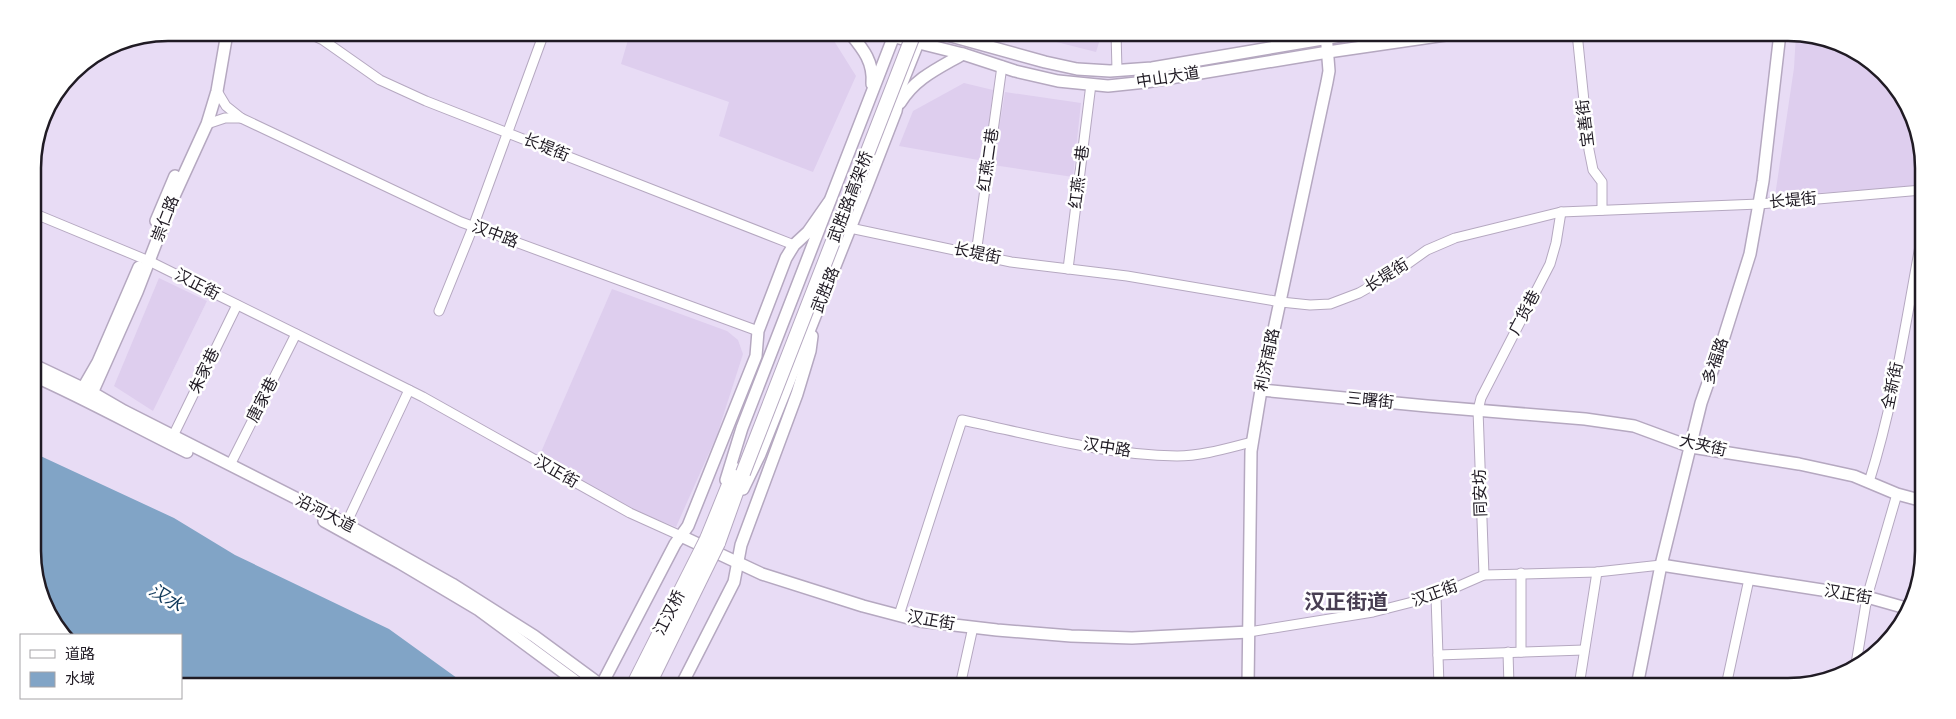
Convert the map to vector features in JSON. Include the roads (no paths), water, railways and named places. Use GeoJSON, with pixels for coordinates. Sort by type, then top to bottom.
{"type":"FeatureCollection","features":[{"type":"Feature","properties":{"kind":"main road","name":"中山大道"},"geometry":{"type":"LineString","coordinates":[[986,41],[1077,69],[1118,70],[1152,68],[1287,41]]}},
{"type":"Feature","properties":{"kind":"main road","name":"利济南路"},"geometry":{"type":"LineString","coordinates":[[1248,677],[1252,442],[1327,82],[1328,52],[1326,41]]}},
{"type":"Feature","properties":{"kind":"main road","name":"中山大道"},"geometry":{"type":"LineString","coordinates":[[932,42],[963,54],[1058,81],[1108,86],[1146,82],[1398,41]]}},
{"type":"Feature","properties":{"kind":"main road","name":"多福路"},"geometry":{"type":"LineString","coordinates":[[1640,677],[1661,565],[1701,403],[1750,254],[1772,112],[1779,41]]}},
{"type":"Feature","properties":{"kind":"main road","name":"崇仁路"},"geometry":{"type":"LineString","coordinates":[[146,260],[168,191],[201,120],[212,89],[219,42]]}},
{"type":"Feature","properties":{"kind":"main road","name":"崇仁路"},"geometry":{"type":"LineString","coordinates":[[86,395],[207,124],[217,91],[225,42]]}},
{"type":"Feature","properties":{"kind":"main road"},"geometry":{"type":"LineString","coordinates":[[857,42],[867,55],[871,66],[871,92]]}},
{"type":"Feature","properties":{"kind":"main road","name":"武胜路"},"geometry":{"type":"LineString","coordinates":[[713,541],[725,509],[736,445],[871,92],[894,42]]}},
{"type":"Feature","properties":{"kind":"main road","name":"武胜路高架桥"},"geometry":{"type":"LineString","coordinates":[[739,472],[808,288],[895,42]]}},
{"type":"Feature","properties":{"kind":"main road","name":"武胜路"},"geometry":{"type":"LineString","coordinates":[[725,509],[760,454],[783,398],[896,111],[900,88],[916,42]]}},
{"type":"Feature","properties":{"kind":"main road","name":"武胜路高架桥"},"geometry":{"type":"LineString","coordinates":[[739,472],[916,42]]}},
{"type":"Feature","properties":{"kind":"main road"},"geometry":{"type":"LineString","coordinates":[[896,111],[906,93],[924,76],[963,54]]}},
{"type":"Feature","properties":{"kind":"main road"},"geometry":{"type":"LineString","coordinates":[[757,388],[756,356],[758,331],[786,258],[794,245],[808,232],[829,202]]}},
{"type":"Feature","properties":{"kind":"main road"},"geometry":{"type":"LineString","coordinates":[[685,678],[734,582],[742,545],[800,385],[810,351],[813,322]]}},
{"type":"Feature","properties":{"kind":"main road"},"geometry":{"type":"LineString","coordinates":[[605,678],[675,544],[688,526],[756,356]]}},
{"type":"Feature","properties":{"kind":"main road"},"geometry":{"type":"LineString","coordinates":[[67,381],[90,373],[101,364]]}},
{"type":"Feature","properties":{"kind":"main road"},"geometry":{"type":"LineString","coordinates":[[101,364],[100,383],[108,403]]}},
{"type":"Feature","properties":{"kind":"main road","name":"沿河大道"},"geometry":{"type":"LineString","coordinates":[[41,369],[67,381],[110,414],[289,502],[400,563],[479,610],[571,678]]}},
{"type":"Feature","properties":{"kind":"main road","name":"沿河大道"},"geometry":{"type":"LineString","coordinates":[[41,379],[108,403],[346,524],[429,570],[499,612],[590,678]]}},
{"type":"Feature","properties":{"kind":"main road","name":"三曙街"},"geometry":{"type":"LineString","coordinates":[[1262,390],[1478,410]]}},
{"type":"Feature","properties":{"kind":"main road","name":"大夹街"},"geometry":{"type":"LineString","coordinates":[[1478,410],[1585,419],[1634,426],[1691,447],[1799,464],[1854,476],[1897,494],[1915,499]]}},
{"type":"Feature","properties":{"kind":"main road"},"geometry":{"type":"LineString","coordinates":[[725,509],[739,472]]}},
{"type":"Feature","properties":{"kind":"main road","name":"汉正街"},"geometry":{"type":"LineString","coordinates":[[681,536],[762,574],[920,621],[1072,636],[1132,638],[1249,632]]}},
{"type":"Feature","properties":{"kind":"main road","name":"江汉桥"},"geometry":{"type":"LineString","coordinates":[[637,678],[713,541]]}},
{"type":"Feature","properties":{"kind":"main road","name":"江汉桥"},"geometry":{"type":"LineString","coordinates":[[652,678],[713,541]]}},
{"type":"Feature","properties":{"kind":"main road","name":"汉正街"},"geometry":{"type":"LineString","coordinates":[[1661,565],[1868,597],[1902,607]]}},
{"type":"Feature","properties":{"kind":"street"},"geometry":{"type":"LineString","coordinates":[[1116,41],[1118,70]]}},
{"type":"Feature","properties":{"kind":"street","name":"宝善街"},"geometry":{"type":"LineString","coordinates":[[1578,41],[1589,150],[1593,170],[1602,182],[1602,210]]}},
{"type":"Feature","properties":{"kind":"street","name":"长堤街"},"geometry":{"type":"LineString","coordinates":[[326,42],[380,80],[426,101],[794,245]]}},
{"type":"Feature","properties":{"kind":"street"},"geometry":{"type":"LineString","coordinates":[[439,311],[473,227],[541,42]]}},
{"type":"Feature","properties":{"kind":"street","name":"红燕二巷"},"geometry":{"type":"LineString","coordinates":[[976,254],[1002,66]]}},
{"type":"Feature","properties":{"kind":"street","name":"红燕一巷"},"geometry":{"type":"LineString","coordinates":[[1068,269],[1092,84]]}},
{"type":"Feature","properties":{"kind":"street","name":"汉中路"},"geometry":{"type":"LineString","coordinates":[[217,91],[226,106],[241,118],[473,227],[758,331]]}},
{"type":"Feature","properties":{"kind":"street"},"geometry":{"type":"LineString","coordinates":[[207,124],[224,118],[241,118]]}},
{"type":"Feature","properties":{"kind":"street","name":"长堤街"},"geometry":{"type":"LineString","coordinates":[[850,228],[1011,262],[1127,276],[1280,302],[1310,305],[1330,304],[1359,293],[1396,272],[1427,250],[1455,238],[1561,212],[1759,204],[1915,191]]}},
{"type":"Feature","properties":{"kind":"street","name":"广货巷"},"geometry":{"type":"LineString","coordinates":[[1478,410],[1488,383],[1550,264],[1556,243],[1561,212]]}},
{"type":"Feature","properties":{"kind":"street","name":"汉正街"},"geometry":{"type":"LineString","coordinates":[[42,217],[146,260],[409,390],[621,508],[681,536]]}},
{"type":"Feature","properties":{"kind":"street","name":"全新街"},"geometry":{"type":"LineString","coordinates":[[1869,482],[1879,452],[1904,334],[1915,270]]}},
{"type":"Feature","properties":{"kind":"street","name":"朱家巷"},"geometry":{"type":"LineString","coordinates":[[173,436],[237,305]]}},
{"type":"Feature","properties":{"kind":"street","name":"唐家巷"},"geometry":{"type":"LineString","coordinates":[[230,465],[296,334]]}},
{"type":"Feature","properties":{"kind":"street"},"geometry":{"type":"LineString","coordinates":[[346,524],[409,390]]}},
{"type":"Feature","properties":{"kind":"street","name":"同安坊"},"geometry":{"type":"LineString","coordinates":[[1478,410],[1484,575]]}},
{"type":"Feature","properties":{"kind":"street","name":"汉中路"},"geometry":{"type":"LineString","coordinates":[[899,615],[962,420],[1121,452],[1178,456],[1252,442]]}},
{"type":"Feature","properties":{"kind":"street"},"geometry":{"type":"LineString","coordinates":[[1857,656],[1868,597],[1897,494]]}},
{"type":"Feature","properties":{"kind":"street","name":"汉正街"},"geometry":{"type":"LineString","coordinates":[[1249,632],[1373,612],[1436,596],[1484,575],[1596,572],[1661,565]]}},
{"type":"Feature","properties":{"kind":"street"},"geometry":{"type":"LineString","coordinates":[[1580,677],[1596,572]]}},
{"type":"Feature","properties":{"kind":"street"},"geometry":{"type":"LineString","coordinates":[[1521,573],[1521,652]]}},
{"type":"Feature","properties":{"kind":"street"},"geometry":{"type":"LineString","coordinates":[[1728,677],[1749,579]]}},
{"type":"Feature","properties":{"kind":"street"},"geometry":{"type":"LineString","coordinates":[[1436,596],[1439,677]]}},
{"type":"Feature","properties":{"kind":"street"},"geometry":{"type":"LineString","coordinates":[[962,678],[973,627]]}},
{"type":"Feature","properties":{"kind":"street"},"geometry":{"type":"LineString","coordinates":[[1438,655],[1584,650]]}},
{"type":"Feature","properties":{"kind":"street"},"geometry":{"type":"LineString","coordinates":[[1508,652],[1509,677]]}},
{"type":"Feature","properties":{"kind":"water","name":"汉水"},"geometry":{"type":"Polygon","coordinates":[[[41,456],[174,518],[235,555],[389,629],[457,678],[182,678],[182,634],[73,634],[54,607],[44,575],[41,550],[41,456]]]}},
{"type":"Feature","properties":{"kind":"district","name":"汉正街道"},"geometry":{"type":"Point","coordinates":[1346,602]}}]}
